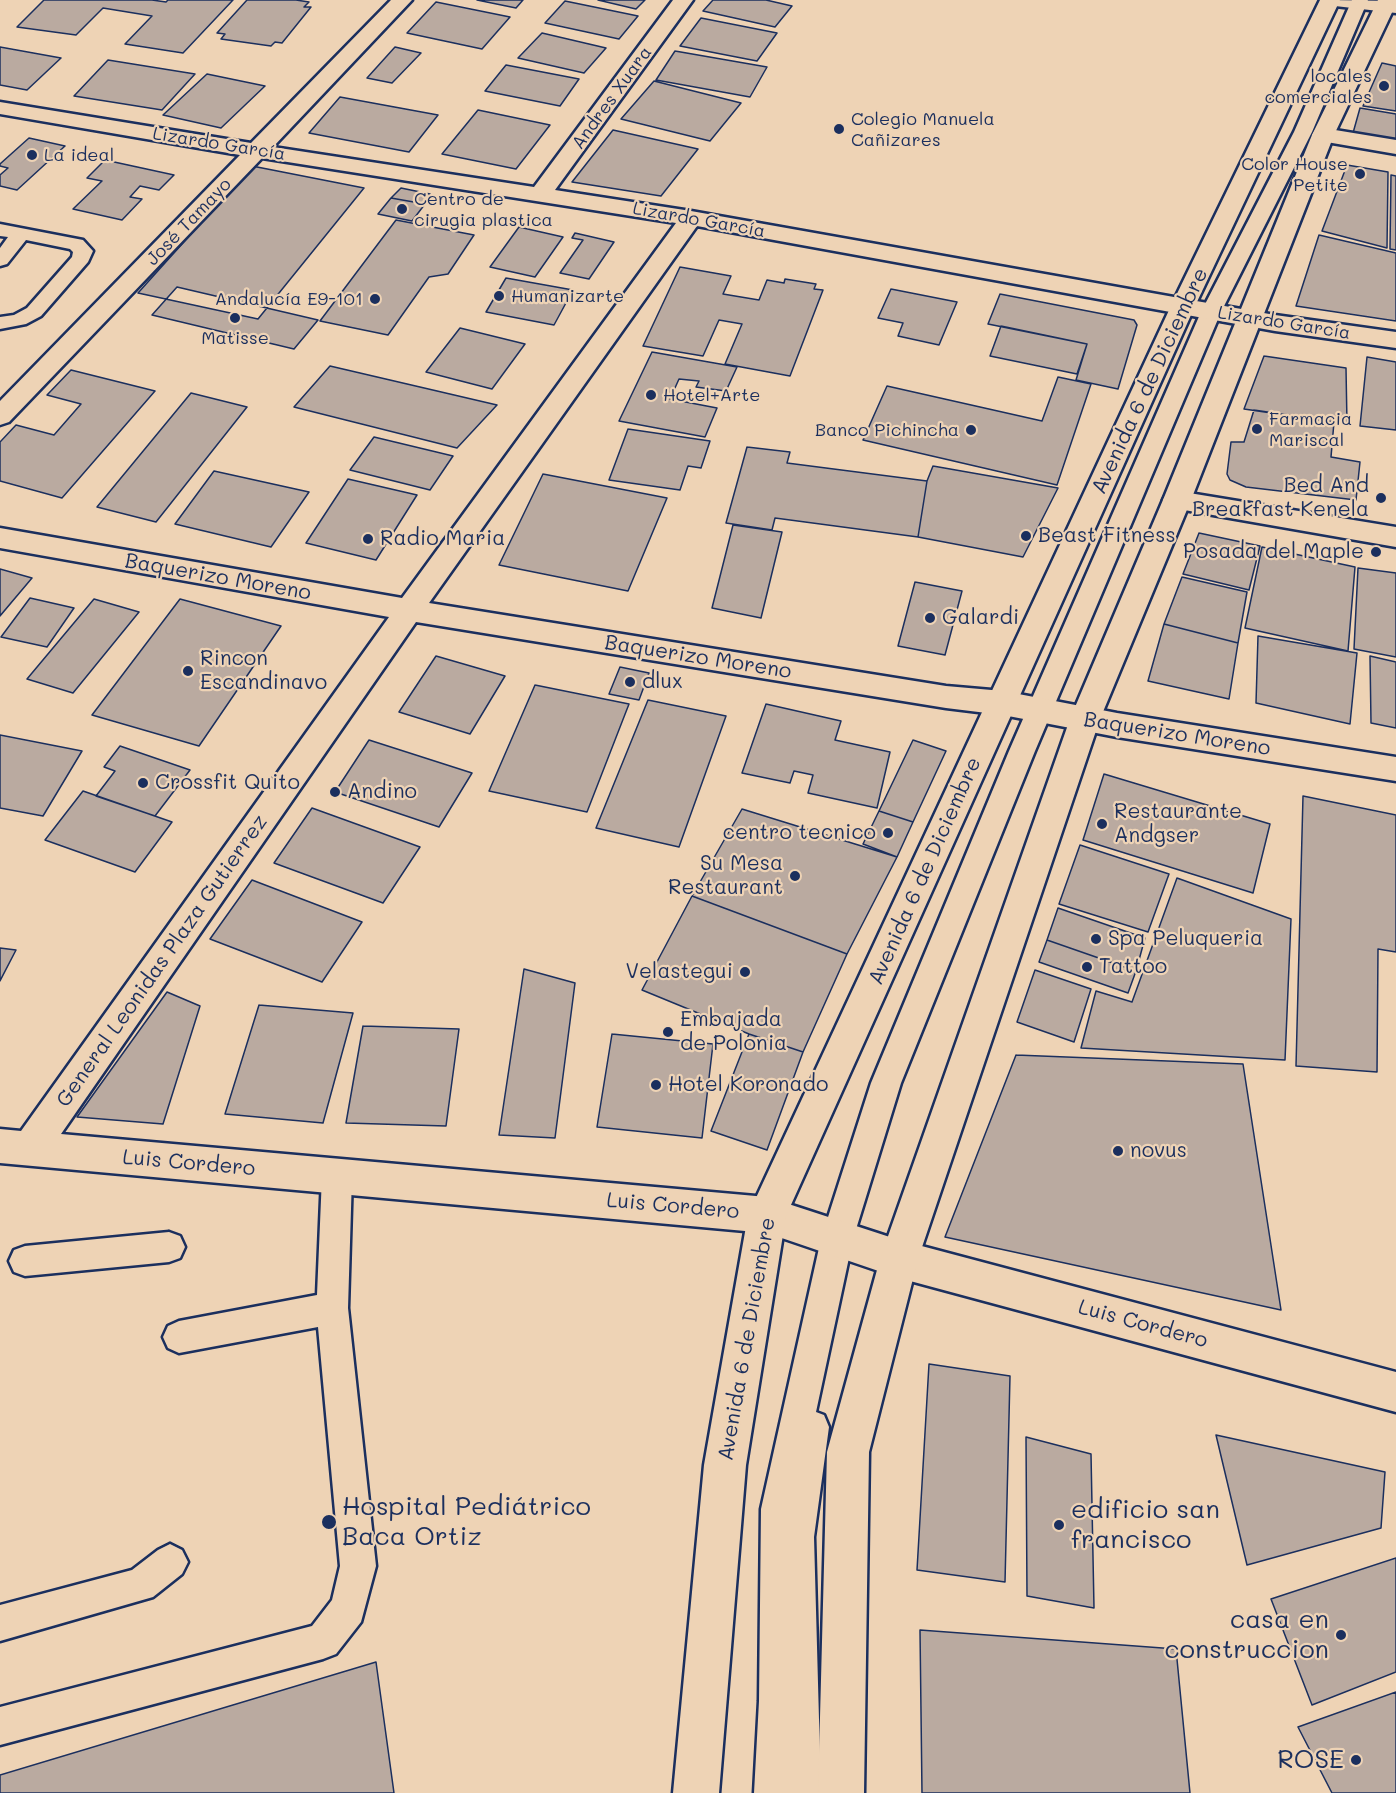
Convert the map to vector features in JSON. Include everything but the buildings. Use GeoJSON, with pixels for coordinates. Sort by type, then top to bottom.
{"type":"FeatureCollection","features":[{"type":"Feature","properties":{"kind":"street","name":"José Tamayo"},"geometry":{"type":"LineString","coordinates":[[0,416],[402,0]]}},
{"type":"Feature","properties":{"kind":"street","name":"Andres Xuara"},"geometry":{"type":"LineString","coordinates":[[539,195],[683,0]]}},
{"type":"Feature","properties":{"kind":"street","name":"Avenida 6 de Diciembre"},"geometry":{"type":"LineString","coordinates":[[696,1793],[725,1465],[767,1215],[1003,703],[1197,309],[1330,0]]}},
{"type":"Feature","properties":{"kind":"street"},"geometry":{"type":"LineString","coordinates":[[841,1793],[848,1452],[899,1259],[1084,719],[1176,500],[1323,135],[1390,4],[1335,0]]}},
{"type":"Feature","properties":{"kind":"street","name":"Lizardo García"},"geometry":{"type":"LineString","coordinates":[[0,108],[258,151],[691,218],[1250,319],[1396,339]]}},
{"type":"Feature","properties":{"kind":"street"},"geometry":{"type":"LineString","coordinates":[[1323,135],[1396,147]]}},
{"type":"Feature","properties":{"kind":"street","name":"General Leonidas Plaza Gutierrez"},"geometry":{"type":"LineString","coordinates":[[15,1147],[409,610],[691,218]]}},
{"type":"Feature","properties":{"kind":"street"},"geometry":{"type":"LineString","coordinates":[[1176,500],[1396,537]]}},
{"type":"Feature","properties":{"kind":"street","name":"Baquerizo Moreno"},"geometry":{"type":"LineString","coordinates":[[0,538],[409,610],[946,697],[1003,703],[1084,719],[1396,769]]}},
{"type":"Feature","properties":{"kind":"street","name":"Luis Cordero"},"geometry":{"type":"LineString","coordinates":[[15,1147],[767,1215],[899,1259],[1396,1392]]}},
{"type":"Feature","properties":{"kind":"lane"},"geometry":{"type":"LineString","coordinates":[[773,1793],[777,1701],[778,1509],[837,1239],[886,1083],[1039,710],[1197,309],[1303,132],[1360,1]]}},
{"type":"Feature","properties":{"kind":"lane"},"geometry":{"type":"LineString","coordinates":[[0,230],[76,244],[83,251],[81,258],[34,312],[19,320],[0,323]]}},
{"type":"Feature","properties":{"kind":"lane"},"geometry":{"type":"LineString","coordinates":[[0,260],[21,234]]}},
{"type":"Feature","properties":{"kind":"lane"},"geometry":{"type":"LineString","coordinates":[[0,1726],[323,1641],[348,1610],[358,1566],[332,1308],[337,1176]]}},
{"type":"Feature","properties":{"kind":"lane"},"geometry":{"type":"LineString","coordinates":[[802,1793],[797,1537],[837,1239]]}},
{"type":"Feature","properties":{"kind":"lane"},"geometry":{"type":"LineString","coordinates":[[25,1261],[169,1247]]}},
{"type":"Feature","properties":{"kind":"lane"},"geometry":{"type":"LineString","coordinates":[[179,1337],[332,1308]]}},
{"type":"Feature","properties":{"kind":"lane"},"geometry":{"type":"LineString","coordinates":[[0,1623],[141,1585],[170,1562]]}},
{"type":"Feature","properties":{"kind":"place","name":"locales comerciales"},"geometry":{"type":"Point","coordinates":[1384,86]}},
{"type":"Feature","properties":{"kind":"place","name":"Colegio Manuela Cañizares"},"geometry":{"type":"Point","coordinates":[839,129]}},
{"type":"Feature","properties":{"kind":"place","name":"La ideal"},"geometry":{"type":"Point","coordinates":[32,155]}},
{"type":"Feature","properties":{"kind":"place","name":"Color House Petite"},"geometry":{"type":"Point","coordinates":[1360,174]}},
{"type":"Feature","properties":{"kind":"place","name":"Centro de cirugia plastica"},"geometry":{"type":"Point","coordinates":[402,209]}},
{"type":"Feature","properties":{"kind":"place","name":"Humanizarte"},"geometry":{"type":"Point","coordinates":[499,296]}},
{"type":"Feature","properties":{"kind":"place","name":"Andalucía E9-101"},"geometry":{"type":"Point","coordinates":[375,299]}},
{"type":"Feature","properties":{"kind":"place","name":"Matisse"},"geometry":{"type":"Point","coordinates":[235,318]}},
{"type":"Feature","properties":{"kind":"place","name":"Hotel+Arte"},"geometry":{"type":"Point","coordinates":[651,395]}},
{"type":"Feature","properties":{"kind":"place","name":"Farmacia Mariscal"},"geometry":{"type":"Point","coordinates":[1257,429]}},
{"type":"Feature","properties":{"kind":"place","name":"Banco Pichincha"},"geometry":{"type":"Point","coordinates":[971,430]}},
{"type":"Feature","properties":{"kind":"place","name":"Bed And Breakfast Kenela"},"geometry":{"type":"Point","coordinates":[1381,498]}},
{"type":"Feature","properties":{"kind":"place","name":"Beast Fitness"},"geometry":{"type":"Point","coordinates":[1026,536]}},
{"type":"Feature","properties":{"kind":"place","name":"Radio Maria"},"geometry":{"type":"Point","coordinates":[368,539]}},
{"type":"Feature","properties":{"kind":"place","name":"Posada del Maple"},"geometry":{"type":"Point","coordinates":[1376,552]}},
{"type":"Feature","properties":{"kind":"place","name":"Galardi"},"geometry":{"type":"Point","coordinates":[930,618]}},
{"type":"Feature","properties":{"kind":"place","name":"Rincon Escandinavo"},"geometry":{"type":"Point","coordinates":[188,671]}},
{"type":"Feature","properties":{"kind":"place","name":"dlux"},"geometry":{"type":"Point","coordinates":[630,682]}},
{"type":"Feature","properties":{"kind":"place","name":"Crossfit Quito"},"geometry":{"type":"Point","coordinates":[143,783]}},
{"type":"Feature","properties":{"kind":"place","name":"Andino"},"geometry":{"type":"Point","coordinates":[335,792]}},
{"type":"Feature","properties":{"kind":"place","name":"Restaurante Andgser"},"geometry":{"type":"Point","coordinates":[1102,824]}},
{"type":"Feature","properties":{"kind":"place","name":"centro tecnico"},"geometry":{"type":"Point","coordinates":[888,833]}},
{"type":"Feature","properties":{"kind":"place","name":"Su Mesa Restaurant"},"geometry":{"type":"Point","coordinates":[795,876]}},
{"type":"Feature","properties":{"kind":"place","name":"Spa Peluqueria"},"geometry":{"type":"Point","coordinates":[1096,939]}},
{"type":"Feature","properties":{"kind":"place","name":"Tattoo"},"geometry":{"type":"Point","coordinates":[1087,967]}},
{"type":"Feature","properties":{"kind":"place","name":"Velastegui"},"geometry":{"type":"Point","coordinates":[745,972]}},
{"type":"Feature","properties":{"kind":"place","name":"Embajada de Polonia"},"geometry":{"type":"Point","coordinates":[668,1032]}},
{"type":"Feature","properties":{"kind":"place","name":"Hotel Koronado"},"geometry":{"type":"Point","coordinates":[656,1085]}},
{"type":"Feature","properties":{"kind":"place","name":"novus"},"geometry":{"type":"Point","coordinates":[1118,1151]}},
{"type":"Feature","properties":{"kind":"place","name":"Hospital Pediátrico Baca Ortiz"},"geometry":{"type":"Point","coordinates":[329,1522]}},
{"type":"Feature","properties":{"kind":"place","name":"edificio san francisco"},"geometry":{"type":"Point","coordinates":[1059,1525]}},
{"type":"Feature","properties":{"kind":"place","name":"casa en construccion"},"geometry":{"type":"Point","coordinates":[1341,1635]}},
{"type":"Feature","properties":{"kind":"place","name":"ROSE"},"geometry":{"type":"Point","coordinates":[1356,1760]}}]}
